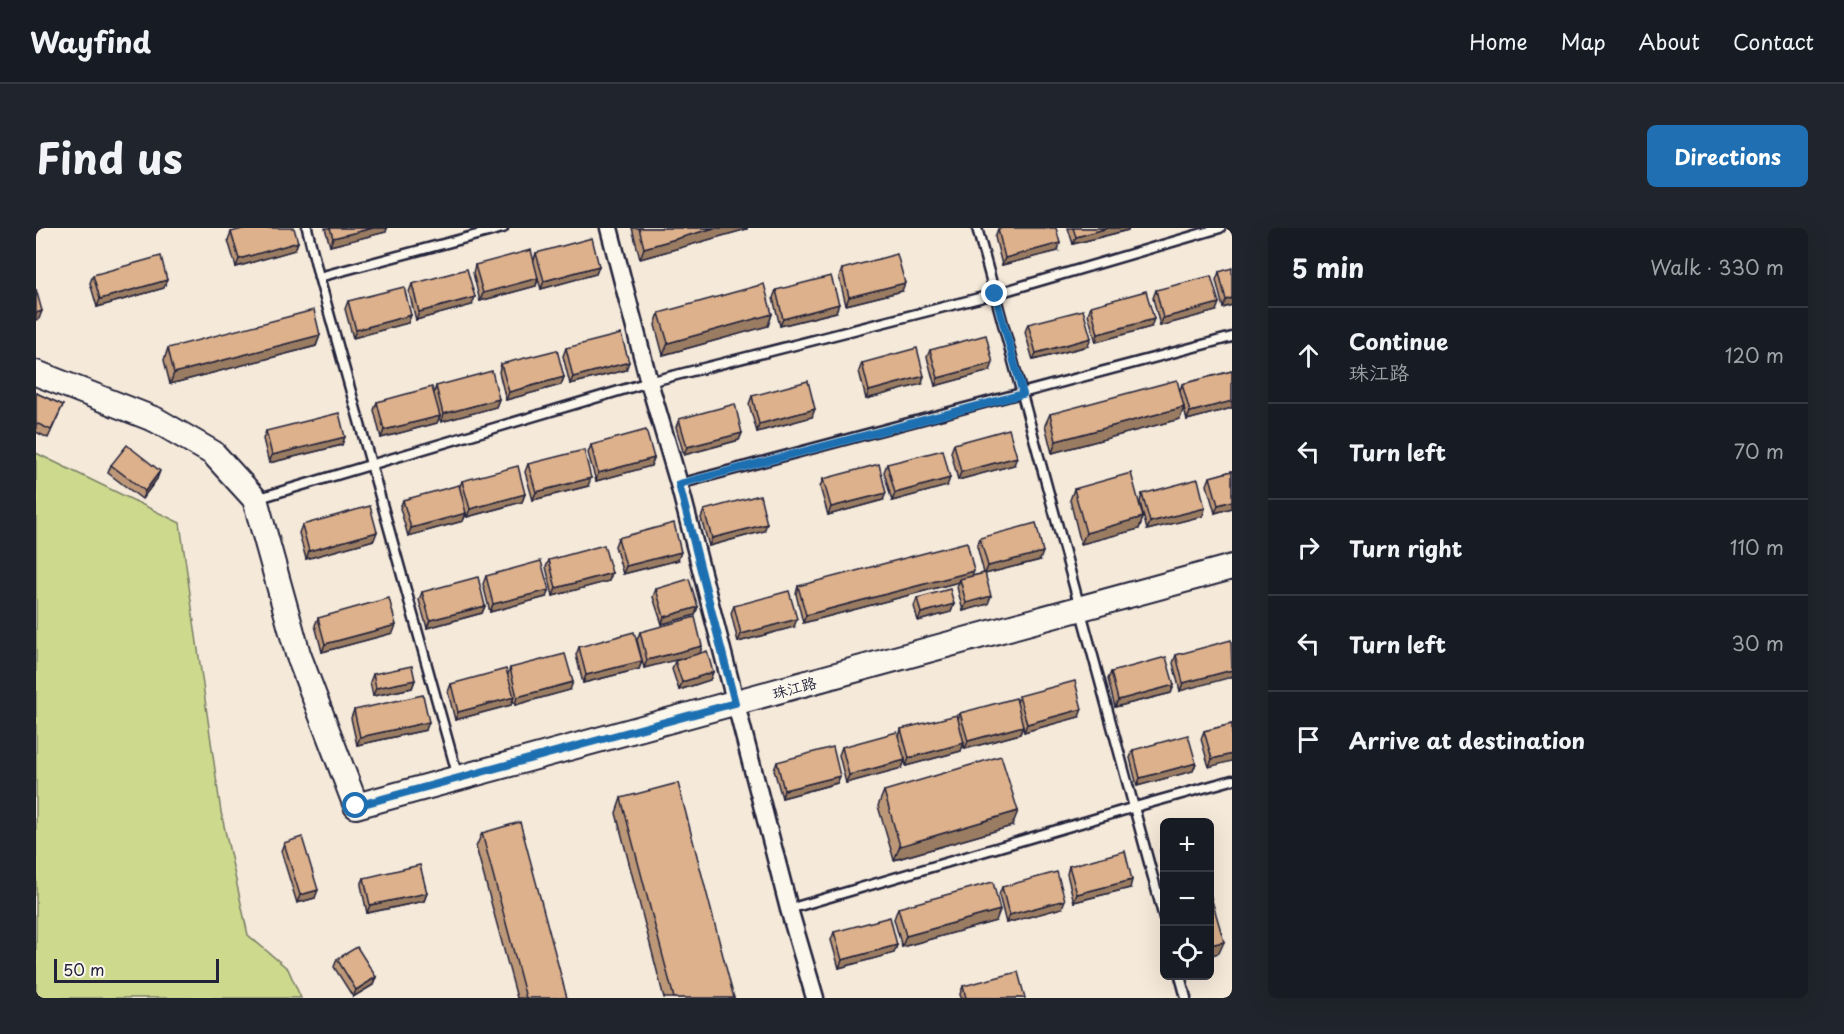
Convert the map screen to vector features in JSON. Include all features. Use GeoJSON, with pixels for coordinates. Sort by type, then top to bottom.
{"type":"FeatureCollection","features":[{"type":"Feature","properties":{"kind":"street"},"geometry":{"type":"LineString","coordinates":[[609,228],[649,382],[679,484],[789,909],[815,998]]}},
{"type":"Feature","properties":{"kind":"street"},"geometry":{"type":"LineString","coordinates":[[36,372],[156,420],[213,453],[255,499]]}},
{"type":"Feature","properties":{"kind":"street","name":"珠江路"},"geometry":{"type":"LineString","coordinates":[[255,499],[298,654],[356,806],[1232,567]]}},
{"type":"Feature","properties":{"kind":"lane"},"geometry":{"type":"LineString","coordinates":[[307,228],[459,778]]}},
{"type":"Feature","properties":{"kind":"lane"},"geometry":{"type":"LineString","coordinates":[[319,277],[502,228]]}},
{"type":"Feature","properties":{"kind":"lane"},"geometry":{"type":"LineString","coordinates":[[977,228],[1160,903]]}},
{"type":"Feature","properties":{"kind":"lane"},"geometry":{"type":"LineString","coordinates":[[255,499],[649,382],[995,294],[1220,228]]}},
{"type":"Feature","properties":{"kind":"lane"},"geometry":{"type":"LineString","coordinates":[[679,484],[1232,337]]}},
{"type":"Feature","properties":{"kind":"lane"},"geometry":{"type":"LineString","coordinates":[[789,909],[1232,780]]}},
{"type":"Feature","properties":{"kind":"lane"},"geometry":{"type":"LineString","coordinates":[[1181,980],[1186,998]]}},
{"type":"Feature","properties":{"kind":"green space"},"geometry":{"type":"Polygon","coordinates":[[[36,453],[180,523],[221,812],[248,935],[288,969],[301,998],[36,998],[36,453]]]}},
{"type":"Feature","properties":{"kind":"building"},"geometry":{"type":"Polygon","coordinates":[[[246,228],[294,228],[298,242],[239,259],[231,232],[246,228]]]}},
{"type":"Feature","properties":{"kind":"building"},"geometry":{"type":"Polygon","coordinates":[[[330,228],[373,228],[333,238],[330,228]]]}},
{"type":"Feature","properties":{"kind":"building"},"geometry":{"type":"Polygon","coordinates":[[[639,228],[714,228],[644,248],[639,228]]]}},
{"type":"Feature","properties":{"kind":"building"},"geometry":{"type":"Polygon","coordinates":[[[1056,228],[1060,243],[1005,258],[998,229],[1056,228]]]}},
{"type":"Feature","properties":{"kind":"building"},"geometry":{"type":"Polygon","coordinates":[[[1073,228],[1108,228],[1076,237],[1073,228]]]}},
{"type":"Feature","properties":{"kind":"building"},"geometry":{"type":"Polygon","coordinates":[[[592,238],[599,266],[544,281],[536,253],[592,238]]]}},
{"type":"Feature","properties":{"kind":"building"},"geometry":{"type":"Polygon","coordinates":[[[531,250],[538,278],[483,293],[475,265],[531,250]]]}},
{"type":"Feature","properties":{"kind":"building"},"geometry":{"type":"Polygon","coordinates":[[[897,254],[905,283],[849,297],[842,269],[897,254]]]}},
{"type":"Feature","properties":{"kind":"building"},"geometry":{"type":"Polygon","coordinates":[[[161,256],[167,280],[100,299],[93,275],[161,256]]]}},
{"type":"Feature","properties":{"kind":"building"},"geometry":{"type":"Polygon","coordinates":[[[1232,268],[1232,298],[1226,300],[1219,272],[1232,268]]]}},
{"type":"Feature","properties":{"kind":"building"},"geometry":{"type":"Polygon","coordinates":[[[467,269],[475,297],[419,312],[412,284],[467,269]]]}},
{"type":"Feature","properties":{"kind":"building"},"geometry":{"type":"Polygon","coordinates":[[[831,276],[839,304],[783,319],[776,290],[831,276]]]}},
{"type":"Feature","properties":{"kind":"building"},"geometry":{"type":"Polygon","coordinates":[[[1211,276],[1219,303],[1163,318],[1156,290],[1211,276]]]}},
{"type":"Feature","properties":{"kind":"building"},"geometry":{"type":"Polygon","coordinates":[[[764,284],[772,314],[668,343],[659,313],[764,284]]]}},
{"type":"Feature","properties":{"kind":"building"},"geometry":{"type":"Polygon","coordinates":[[[404,287],[411,315],[356,330],[348,301],[404,287]]]}},
{"type":"Feature","properties":{"kind":"building"},"geometry":{"type":"Polygon","coordinates":[[[36,289],[42,311],[36,313],[36,289]]]}},
{"type":"Feature","properties":{"kind":"building"},"geometry":{"type":"Polygon","coordinates":[[[1146,291],[1154,319],[1098,334],[1091,306],[1146,291]]]}},
{"type":"Feature","properties":{"kind":"building"},"geometry":{"type":"Polygon","coordinates":[[[314,310],[320,335],[174,373],[168,348],[314,310]]]}},
{"type":"Feature","properties":{"kind":"building"},"geometry":{"type":"Polygon","coordinates":[[[1083,310],[1091,338],[1036,353],[1028,324],[1083,310]]]}},
{"type":"Feature","properties":{"kind":"building"},"geometry":{"type":"Polygon","coordinates":[[[621,334],[629,362],[573,377],[566,348],[621,334]]]}},
{"type":"Feature","properties":{"kind":"building"},"geometry":{"type":"Polygon","coordinates":[[[986,335],[993,363],[938,378],[930,350],[986,335]]]}},
{"type":"Feature","properties":{"kind":"building"},"geometry":{"type":"Polygon","coordinates":[[[917,348],[924,376],[869,391],[862,363],[917,348]]]}},
{"type":"Feature","properties":{"kind":"building"},"geometry":{"type":"Polygon","coordinates":[[[557,350],[564,377],[509,392],[501,364],[557,350]]]}},
{"type":"Feature","properties":{"kind":"building"},"geometry":{"type":"Polygon","coordinates":[[[492,371],[499,399],[443,414],[436,386],[492,371]]]}},
{"type":"Feature","properties":{"kind":"building"},"geometry":{"type":"Polygon","coordinates":[[[1232,371],[1232,401],[1190,412],[1182,384],[1232,371]]]}},
{"type":"Feature","properties":{"kind":"building"},"geometry":{"type":"Polygon","coordinates":[[[1177,380],[1184,407],[1056,441],[1050,414],[1177,380]]]}},
{"type":"Feature","properties":{"kind":"building"},"geometry":{"type":"Polygon","coordinates":[[[808,381],[815,409],[759,424],[752,396],[808,381]]]}},
{"type":"Feature","properties":{"kind":"building"},"geometry":{"type":"Polygon","coordinates":[[[432,387],[440,416],[384,430],[377,402],[432,387]]]}},
{"type":"Feature","properties":{"kind":"building"},"geometry":{"type":"Polygon","coordinates":[[[36,393],[63,405],[51,430],[36,423],[36,393]]]}},
{"type":"Feature","properties":{"kind":"building"},"geometry":{"type":"Polygon","coordinates":[[[735,404],[742,433],[687,447],[679,419],[735,404]]]}},
{"type":"Feature","properties":{"kind":"building"},"geometry":{"type":"Polygon","coordinates":[[[339,413],[345,437],[272,455],[266,431],[339,413]]]}},
{"type":"Feature","properties":{"kind":"building"},"geometry":{"type":"Polygon","coordinates":[[[1009,429],[1017,457],[961,472],[954,444],[1009,429]]]}},
{"type":"Feature","properties":{"kind":"building"},"geometry":{"type":"Polygon","coordinates":[[[646,430],[654,458],[598,473],[591,445],[646,430]]]}},
{"type":"Feature","properties":{"kind":"building"},"geometry":{"type":"Polygon","coordinates":[[[127,445],[160,471],[145,491],[111,465],[127,445]]]}},
{"type":"Feature","properties":{"kind":"building"},"geometry":{"type":"Polygon","coordinates":[[[584,450],[591,478],[536,492],[528,464],[584,450]]]}},
{"type":"Feature","properties":{"kind":"building"},"geometry":{"type":"Polygon","coordinates":[[[943,450],[950,478],[895,493],[887,464],[943,450]]]}},
{"type":"Feature","properties":{"kind":"building"},"geometry":{"type":"Polygon","coordinates":[[[879,464],[886,493],[831,507],[823,479],[879,464]]]}},
{"type":"Feature","properties":{"kind":"building"},"geometry":{"type":"Polygon","coordinates":[[[518,466],[525,494],[470,509],[462,481],[518,466]]]}},
{"type":"Feature","properties":{"kind":"building"},"geometry":{"type":"Polygon","coordinates":[[[1232,471],[1232,501],[1218,505],[1210,477],[1232,471]]]}},
{"type":"Feature","properties":{"kind":"building"},"geometry":{"type":"Polygon","coordinates":[[[1131,473],[1143,517],[1086,533],[1074,489],[1131,473]]]}},
{"type":"Feature","properties":{"kind":"building"},"geometry":{"type":"Polygon","coordinates":[[[1198,479],[1205,508],[1150,522],[1142,494],[1198,479]]]}},
{"type":"Feature","properties":{"kind":"building"},"geometry":{"type":"Polygon","coordinates":[[[459,485],[466,513],[411,528],[403,500],[459,485]]]}},
{"type":"Feature","properties":{"kind":"building"},"geometry":{"type":"Polygon","coordinates":[[[760,495],[767,524],[712,538],[704,510],[760,495]]]}},
{"type":"Feature","properties":{"kind":"building"},"geometry":{"type":"Polygon","coordinates":[[[370,506],[377,532],[309,551],[302,525],[370,506]]]}},
{"type":"Feature","properties":{"kind":"building"},"geometry":{"type":"Polygon","coordinates":[[[674,523],[681,552],[626,566],[618,538],[674,523]]]}},
{"type":"Feature","properties":{"kind":"building"},"geometry":{"type":"Polygon","coordinates":[[[1036,523],[1043,552],[988,566],[980,538],[1036,523]]]}},
{"type":"Feature","properties":{"kind":"building"},"geometry":{"type":"Polygon","coordinates":[[[967,542],[974,571],[806,615],[798,586],[967,542]]]}},
{"type":"Feature","properties":{"kind":"building"},"geometry":{"type":"Polygon","coordinates":[[[604,545],[612,573],[556,588],[549,560],[604,545]]]}},
{"type":"Feature","properties":{"kind":"building"},"geometry":{"type":"Polygon","coordinates":[[[541,561],[549,590],[493,604],[486,576],[541,561]]]}},
{"type":"Feature","properties":{"kind":"building"},"geometry":{"type":"Polygon","coordinates":[[[985,573],[991,596],[966,603],[960,579],[985,573]]]}},
{"type":"Feature","properties":{"kind":"building"},"geometry":{"type":"Polygon","coordinates":[[[478,577],[485,606],[430,620],[422,592],[478,577]]]}},
{"type":"Feature","properties":{"kind":"building"},"geometry":{"type":"Polygon","coordinates":[[[689,579],[698,607],[664,617],[656,589],[689,579]]]}},
{"type":"Feature","properties":{"kind":"building"},"geometry":{"type":"Polygon","coordinates":[[[950,589],[954,604],[921,613],[917,598],[950,589]]]}},
{"type":"Feature","properties":{"kind":"building"},"geometry":{"type":"Polygon","coordinates":[[[789,591],[797,619],[741,634],[734,606],[789,591]]]}},
{"type":"Feature","properties":{"kind":"building"},"geometry":{"type":"Polygon","coordinates":[[[389,598],[396,625],[325,644],[318,618],[389,598]]]}},
{"type":"Feature","properties":{"kind":"building"},"geometry":{"type":"Polygon","coordinates":[[[695,617],[702,646],[647,660],[640,632],[695,617]]]}},
{"type":"Feature","properties":{"kind":"building"},"geometry":{"type":"Polygon","coordinates":[[[634,632],[642,661],[586,675],[579,647],[634,632]]]}},
{"type":"Feature","properties":{"kind":"building"},"geometry":{"type":"Polygon","coordinates":[[[1231,640],[1232,670],[1183,683],[1176,655],[1231,640]]]}},
{"type":"Feature","properties":{"kind":"building"},"geometry":{"type":"Polygon","coordinates":[[[707,651],[713,672],[682,682],[675,661],[707,651]]]}},
{"type":"Feature","properties":{"kind":"building"},"geometry":{"type":"Polygon","coordinates":[[[565,654],[573,682],[517,697],[510,668],[565,654]]]}},
{"type":"Feature","properties":{"kind":"building"},"geometry":{"type":"Polygon","coordinates":[[[1166,657],[1174,685],[1118,700],[1111,672],[1166,657]]]}},
{"type":"Feature","properties":{"kind":"building"},"geometry":{"type":"Polygon","coordinates":[[[412,666],[415,680],[376,688],[373,674],[412,666]]]}},
{"type":"Feature","properties":{"kind":"building"},"geometry":{"type":"Polygon","coordinates":[[[506,669],[514,697],[458,712],[451,684],[506,669]]]}},
{"type":"Feature","properties":{"kind":"building"},"geometry":{"type":"Polygon","coordinates":[[[1075,681],[1082,709],[1027,724],[1019,696],[1075,681]]]}},
{"type":"Feature","properties":{"kind":"building"},"geometry":{"type":"Polygon","coordinates":[[[423,695],[429,722],[360,737],[354,710],[423,695]]]}},
{"type":"Feature","properties":{"kind":"building"},"geometry":{"type":"Polygon","coordinates":[[[1016,698],[1023,726],[968,741],[960,713],[1016,698]]]}},
{"type":"Feature","properties":{"kind":"building"},"geometry":{"type":"Polygon","coordinates":[[[957,715],[964,743],[909,758],[901,729],[957,715]]]}},
{"type":"Feature","properties":{"kind":"building"},"geometry":{"type":"Polygon","coordinates":[[[1232,724],[1232,754],[1212,759],[1204,731],[1232,724]]]}},
{"type":"Feature","properties":{"kind":"building"},"geometry":{"type":"Polygon","coordinates":[[[897,732],[905,760],[849,775],[842,747],[897,732]]]}},
{"type":"Feature","properties":{"kind":"building"},"geometry":{"type":"Polygon","coordinates":[[[1188,735],[1196,763],[1140,778],[1133,750],[1188,735]]]}},
{"type":"Feature","properties":{"kind":"building"},"geometry":{"type":"Polygon","coordinates":[[[833,747],[840,776],[784,790],[777,762],[833,747]]]}},
{"type":"Feature","properties":{"kind":"building"},"geometry":{"type":"Polygon","coordinates":[[[1001,756],[1018,811],[900,846],[884,791],[1001,756]]]}},
{"type":"Feature","properties":{"kind":"building"},"geometry":{"type":"Polygon","coordinates":[[[678,783],[734,998],[674,998],[621,798],[678,783]]]}},
{"type":"Feature","properties":{"kind":"building"},"geometry":{"type":"Polygon","coordinates":[[[520,822],[567,998],[526,998],[482,833],[520,822]]]}},
{"type":"Feature","properties":{"kind":"building"},"geometry":{"type":"Polygon","coordinates":[[[302,837],[318,890],[300,895],[284,843],[302,837]]]}},
{"type":"Feature","properties":{"kind":"building"},"geometry":{"type":"Polygon","coordinates":[[[1125,851],[1132,880],[1077,894],[1069,866],[1125,851]]]}},
{"type":"Feature","properties":{"kind":"building"},"geometry":{"type":"Polygon","coordinates":[[[420,865],[427,893],[370,905],[364,878],[420,865]]]}},
{"type":"Feature","properties":{"kind":"building"},"geometry":{"type":"Polygon","coordinates":[[[1057,872],[1065,900],[1009,915],[1002,887],[1057,872]]]}},
{"type":"Feature","properties":{"kind":"building"},"geometry":{"type":"Polygon","coordinates":[[[993,882],[1000,910],[906,936],[898,908],[993,882]]]}},
{"type":"Feature","properties":{"kind":"building"},"geometry":{"type":"Polygon","coordinates":[[[1214,907],[1224,942],[1214,944],[1214,907]]]}},
{"type":"Feature","properties":{"kind":"building"},"geometry":{"type":"Polygon","coordinates":[[[890,917],[897,945],[842,960],[834,932],[890,917]]]}},
{"type":"Feature","properties":{"kind":"building"},"geometry":{"type":"Polygon","coordinates":[[[357,947],[376,977],[356,990],[337,959],[357,947]]]}},
{"type":"Feature","properties":{"kind":"building"},"geometry":{"type":"Polygon","coordinates":[[[1018,972],[1025,998],[966,998],[963,986],[1018,972]]]}},
{"type":"Feature","properties":{"kind":"route"},"geometry":{"type":"LineString","coordinates":[[356,806],[735,703],[679,484],[1023,394],[995,294]]}}]}
